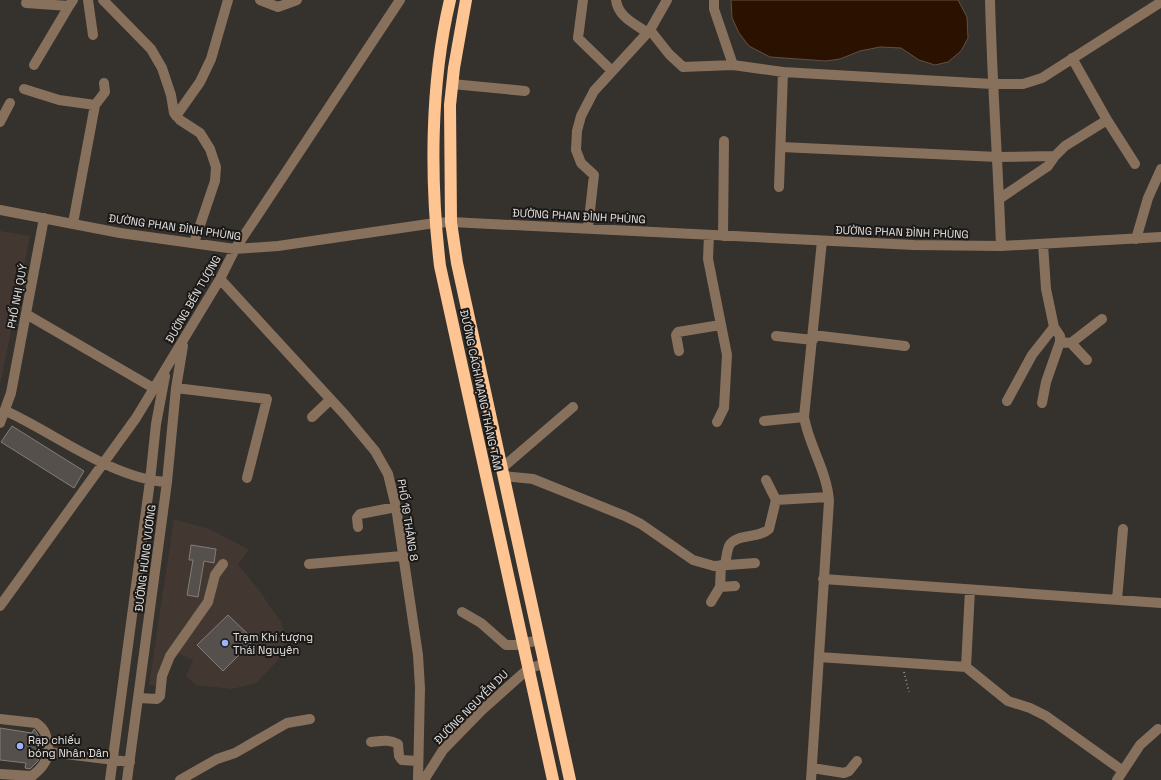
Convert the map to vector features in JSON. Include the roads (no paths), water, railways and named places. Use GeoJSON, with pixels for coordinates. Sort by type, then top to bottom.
{"type":"FeatureCollection","features":[{"type":"Feature","properties":{"kind":"highway","name":"ĐƯỜNG CÁCH MẠNG THÁNG TÁM"},"geometry":{"type":"LineString","coordinates":[[450,0],[444,24],[434,105],[435,223],[442,274],[553,780]]}},
{"type":"Feature","properties":{"kind":"highway","name":"ĐƯỜNG CÁCH MẠNG THÁNG TÁM"},"geometry":{"type":"LineString","coordinates":[[466,0],[459,34],[450,105],[452,222],[457,263],[570,780]]}},
{"type":"Feature","properties":{"kind":"street"},"geometry":{"type":"LineString","coordinates":[[88,0],[93,35]]}},
{"type":"Feature","properties":{"kind":"street"},"geometry":{"type":"LineString","coordinates":[[103,0],[150,49],[162,68],[176,116],[200,133],[210,149],[216,167],[216,181],[194,243]]}},
{"type":"Feature","properties":{"kind":"street"},"geometry":{"type":"LineString","coordinates":[[176,116],[200,82],[211,59],[228,0]]}},
{"type":"Feature","properties":{"kind":"street"},"geometry":{"type":"LineString","coordinates":[[260,0],[278,7],[297,0]]}},
{"type":"Feature","properties":{"kind":"street","name":"ĐƯỜNG BẾN TƯỢNG"},"geometry":{"type":"LineString","coordinates":[[0,606],[136,418],[220,279],[235,249],[400,0]]}},
{"type":"Feature","properties":{"kind":"street"},"geometry":{"type":"LineString","coordinates":[[583,0],[581,22],[577,33],[578,38],[612,71]]}},
{"type":"Feature","properties":{"kind":"street"},"geometry":{"type":"LineString","coordinates":[[616,0],[619,10],[627,19],[649,32],[668,54],[684,67],[733,65],[783,72],[992,84],[1033,82],[1042,78],[1161,2]]}},
{"type":"Feature","properties":{"kind":"street"},"geometry":{"type":"LineString","coordinates":[[588,228],[594,175],[578,159],[576,150],[577,131],[586,104],[594,91],[649,32],[667,0]]}},
{"type":"Feature","properties":{"kind":"street"},"geometry":{"type":"LineString","coordinates":[[714,0],[714,9],[733,65]]}},
{"type":"Feature","properties":{"kind":"street"},"geometry":{"type":"LineString","coordinates":[[990,0],[992,84],[998,157],[1001,246]]}},
{"type":"Feature","properties":{"kind":"street"},"geometry":{"type":"LineString","coordinates":[[26,4],[71,3]]}},
{"type":"Feature","properties":{"kind":"street"},"geometry":{"type":"LineString","coordinates":[[34,65],[71,3]]}},
{"type":"Feature","properties":{"kind":"street"},"geometry":{"type":"LineString","coordinates":[[1072,58],[1107,120],[1135,164]]}},
{"type":"Feature","properties":{"kind":"street"},"geometry":{"type":"LineString","coordinates":[[779,187],[782,147],[783,72]]}},
{"type":"Feature","properties":{"kind":"street"},"geometry":{"type":"LineString","coordinates":[[73,223],[95,106],[105,92],[104,83]]}},
{"type":"Feature","properties":{"kind":"street"},"geometry":{"type":"LineString","coordinates":[[452,84],[525,91]]}},
{"type":"Feature","properties":{"kind":"street"},"geometry":{"type":"LineString","coordinates":[[24,89],[59,100],[95,106]]}},
{"type":"Feature","properties":{"kind":"street"},"geometry":{"type":"LineString","coordinates":[[0,122],[10,103]]}},
{"type":"Feature","properties":{"kind":"street"},"geometry":{"type":"LineString","coordinates":[[999,199],[1048,166],[1064,146],[1107,120]]}},
{"type":"Feature","properties":{"kind":"street"},"geometry":{"type":"LineString","coordinates":[[723,236],[724,141]]}},
{"type":"Feature","properties":{"kind":"street"},"geometry":{"type":"LineString","coordinates":[[782,147],[998,157],[1055,156]]}},
{"type":"Feature","properties":{"kind":"street"},"geometry":{"type":"LineString","coordinates":[[1136,239],[1148,198],[1161,169]]}},
{"type":"Feature","properties":{"kind":"street","name":"ĐƯỜNG PHAN ĐÌNH PHÙNG"},"geometry":{"type":"LineString","coordinates":[[0,210],[120,232],[235,249],[278,246],[435,223],[452,222],[914,245],[1001,246],[1161,237]]}},
{"type":"Feature","properties":{"kind":"street","name":"PHỐ NHỊ QUÝ"},"geometry":{"type":"LineString","coordinates":[[0,423],[6,411],[44,218]]}},
{"type":"Feature","properties":{"kind":"street"},"geometry":{"type":"LineString","coordinates":[[709,235],[708,259],[727,355],[724,408],[717,422]]}},
{"type":"Feature","properties":{"kind":"street"},"geometry":{"type":"LineString","coordinates":[[811,780],[828,497],[826,479],[809,438],[804,417],[822,241]]}},
{"type":"Feature","properties":{"kind":"street"},"geometry":{"type":"LineString","coordinates":[[1042,403],[1046,382],[1060,342],[1060,336],[1054,327],[1046,289],[1043,244]]}},
{"type":"Feature","properties":{"kind":"street","name":"PHỐ 19 THÁNG 8"},"geometry":{"type":"LineString","coordinates":[[220,279],[273,334],[375,452],[388,474],[396,508],[418,655],[420,688],[418,780]]}},
{"type":"Feature","properties":{"kind":"street"},"geometry":{"type":"LineString","coordinates":[[26,314],[154,389]]}},
{"type":"Feature","properties":{"kind":"street"},"geometry":{"type":"LineString","coordinates":[[1060,342],[1071,343],[1102,319]]}},
{"type":"Feature","properties":{"kind":"street"},"geometry":{"type":"LineString","coordinates":[[679,351],[676,335],[678,332],[720,324]]}},
{"type":"Feature","properties":{"kind":"street"},"geometry":{"type":"LineString","coordinates":[[1007,401],[1032,355],[1054,327]]}},
{"type":"Feature","properties":{"kind":"street"},"geometry":{"type":"LineString","coordinates":[[776,336],[905,346]]}},
{"type":"Feature","properties":{"kind":"street","name":"ĐƯỜNG HÙNG VƯƠNG"},"geometry":{"type":"LineString","coordinates":[[127,780],[149,624],[167,482],[176,388],[184,338]]}},
{"type":"Feature","properties":{"kind":"street"},"geometry":{"type":"LineString","coordinates":[[1071,343],[1086,360]]}},
{"type":"Feature","properties":{"kind":"street","name":"ĐƯỜNG HÙNG VƯƠNG"},"geometry":{"type":"LineString","coordinates":[[110,780],[150,481],[156,424],[166,370]]}},
{"type":"Feature","properties":{"kind":"street"},"geometry":{"type":"LineString","coordinates":[[176,388],[267,400],[247,478]]}},
{"type":"Feature","properties":{"kind":"street"},"geometry":{"type":"LineString","coordinates":[[312,417],[330,400]]}},
{"type":"Feature","properties":{"kind":"street"},"geometry":{"type":"LineString","coordinates":[[503,472],[573,406]]}},
{"type":"Feature","properties":{"kind":"street"},"geometry":{"type":"LineString","coordinates":[[6,411],[34,424],[102,463],[150,481],[167,482]]}},
{"type":"Feature","properties":{"kind":"street"},"geometry":{"type":"LineString","coordinates":[[764,421],[804,417]]}},
{"type":"Feature","properties":{"kind":"street"},"geometry":{"type":"LineString","coordinates":[[503,472],[533,479],[641,524],[693,560],[708,565],[755,563]]}},
{"type":"Feature","properties":{"kind":"street"},"geometry":{"type":"LineString","coordinates":[[710,602],[720,587],[723,565],[729,547],[733,541],[757,535],[769,529],[776,500],[766,480]]}},
{"type":"Feature","properties":{"kind":"street"},"geometry":{"type":"LineString","coordinates":[[776,500],[828,497]]}},
{"type":"Feature","properties":{"kind":"street"},"geometry":{"type":"LineString","coordinates":[[358,527],[357,518],[360,514],[396,508]]}},
{"type":"Feature","properties":{"kind":"street"},"geometry":{"type":"LineString","coordinates":[[1117,600],[1123,529]]}},
{"type":"Feature","properties":{"kind":"street"},"geometry":{"type":"LineString","coordinates":[[309,564],[402,556]]}},
{"type":"Feature","properties":{"kind":"street"},"geometry":{"type":"LineString","coordinates":[[139,698],[157,699],[160,696],[162,676],[170,656],[208,602],[216,575],[223,564]]}},
{"type":"Feature","properties":{"kind":"street"},"geometry":{"type":"LineString","coordinates":[[823,579],[1161,603]]}},
{"type":"Feature","properties":{"kind":"street"},"geometry":{"type":"LineString","coordinates":[[720,587],[735,586]]}},
{"type":"Feature","properties":{"kind":"street"},"geometry":{"type":"LineString","coordinates":[[966,667],[970,590]]}},
{"type":"Feature","properties":{"kind":"street"},"geometry":{"type":"LineString","coordinates":[[462,612],[481,623],[506,645],[523,644],[540,640]]}},
{"type":"Feature","properties":{"kind":"street"},"geometry":{"type":"LineString","coordinates":[[131,622],[149,624]]}},
{"type":"Feature","properties":{"kind":"street"},"geometry":{"type":"LineString","coordinates":[[819,657],[966,667],[1008,701],[1030,708],[1046,716],[1124,771]]}},
{"type":"Feature","properties":{"kind":"street","name":"ĐƯỜNG NGUYỄN DU"},"geometry":{"type":"LineString","coordinates":[[424,780],[430,768],[448,745],[482,710],[529,668],[544,664]]}},
{"type":"Feature","properties":{"kind":"street"},"geometry":{"type":"LineString","coordinates":[[0,719],[36,723],[44,729],[49,752],[47,760],[41,770],[32,776],[0,774]]}},
{"type":"Feature","properties":{"kind":"street"},"geometry":{"type":"LineString","coordinates":[[180,780],[217,760],[235,753],[287,723],[310,719]]}},
{"type":"Feature","properties":{"kind":"street"},"geometry":{"type":"LineString","coordinates":[[1117,780],[1140,745],[1158,729]]}},
{"type":"Feature","properties":{"kind":"street"},"geometry":{"type":"LineString","coordinates":[[371,742],[388,740],[394,742],[398,744],[399,756],[402,760],[418,761]]}},
{"type":"Feature","properties":{"kind":"street"},"geometry":{"type":"LineString","coordinates":[[49,752],[130,762]]}},
{"type":"Feature","properties":{"kind":"street"},"geometry":{"type":"LineString","coordinates":[[812,768],[844,773],[849,771],[857,761]]}},
{"type":"Feature","properties":{"kind":"place","name":"Trạm Khí tượng Thái Nguyên"},"geometry":{"type":"Point","coordinates":[225,643]}},
{"type":"Feature","properties":{"kind":"place","name":"Rạp chiếu bóng Nhân Dân"},"geometry":{"type":"Point","coordinates":[20,746]}}]}
